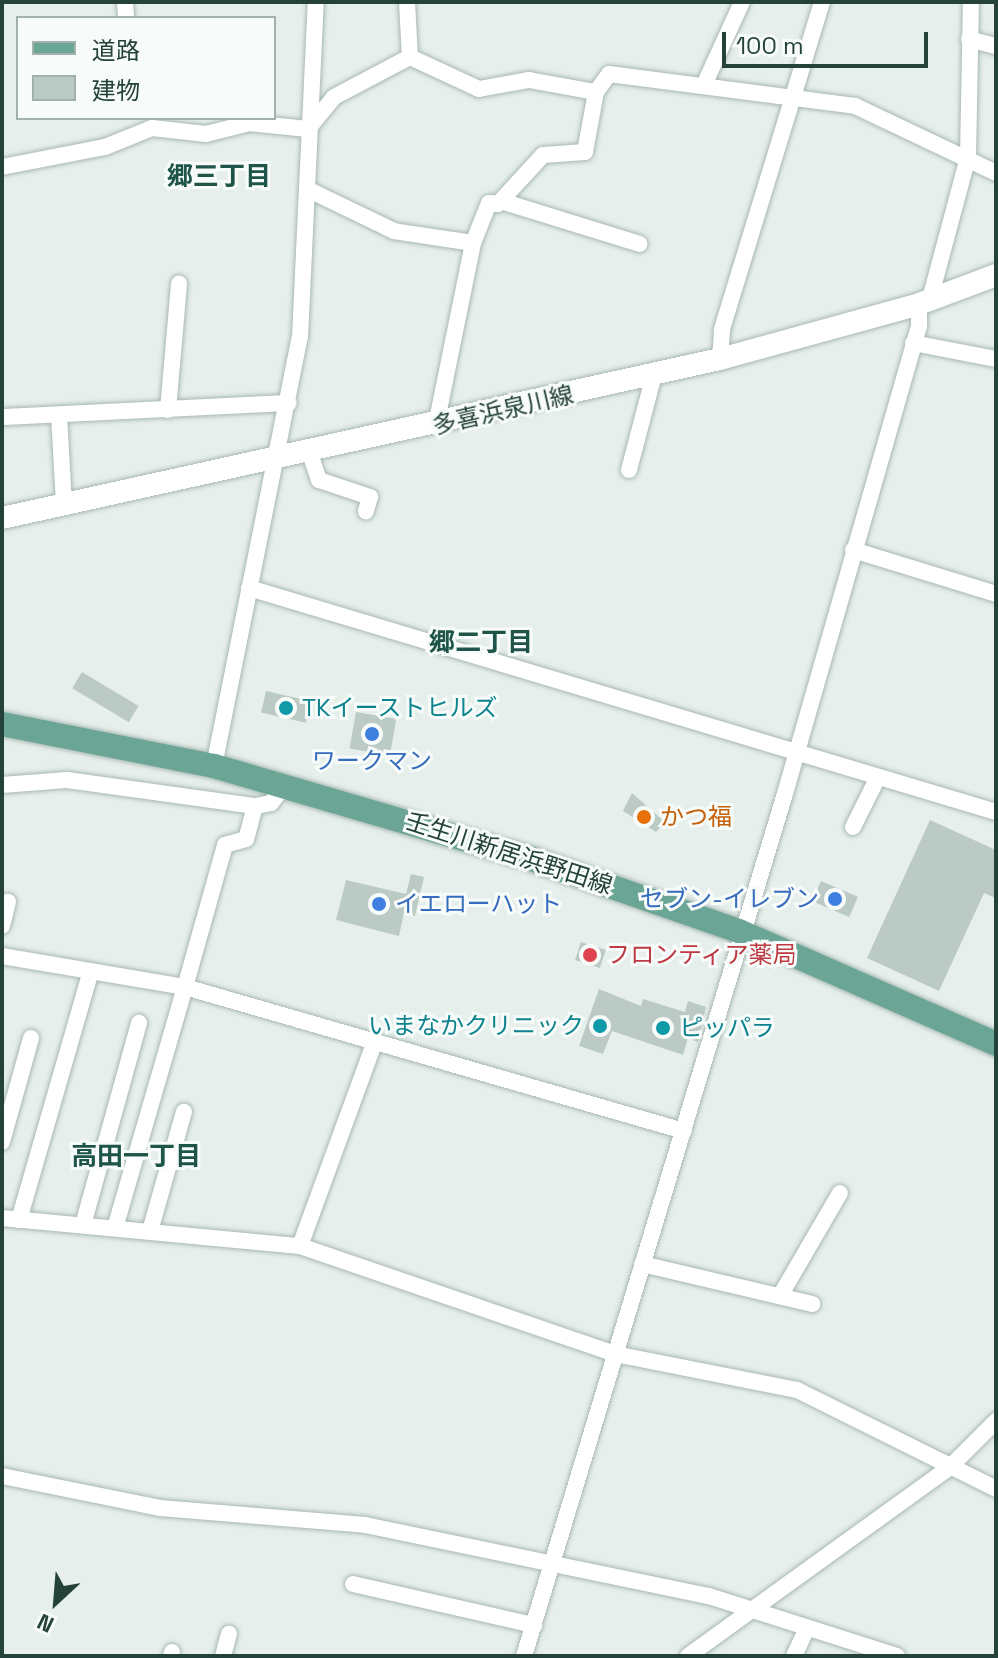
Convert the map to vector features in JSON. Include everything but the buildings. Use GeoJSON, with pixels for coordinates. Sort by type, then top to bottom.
{"type":"FeatureCollection","features":[{"type":"Feature","properties":{"kind":"main road","name":"多喜浜泉川線"},"geometry":{"type":"LineString","coordinates":[[2,518],[436,425],[720,359],[924,302],[996,275]]}},
{"type":"Feature","properties":{"kind":"main road","name":"壬生川新居浜野田線"},"geometry":{"type":"LineString","coordinates":[[2,724],[214,766],[285,785],[739,931],[996,1044]]}},
{"type":"Feature","properties":{"kind":"street"},"geometry":{"type":"LineString","coordinates":[[214,766],[289,403],[309,190],[316,2]]}},
{"type":"Feature","properties":{"kind":"street"},"geometry":{"type":"LineString","coordinates":[[407,2],[410,57]]}},
{"type":"Feature","properties":{"kind":"street"},"geometry":{"type":"LineString","coordinates":[[704,85],[742,2]]}},
{"type":"Feature","properties":{"kind":"street"},"geometry":{"type":"LineString","coordinates":[[720,359],[722,329],[822,2]]}},
{"type":"Feature","properties":{"kind":"street"},"geometry":{"type":"LineString","coordinates":[[524,1656],[555,1565],[615,1354],[684,1131],[739,931],[968,157],[971,2]]}},
{"type":"Feature","properties":{"kind":"street"},"geometry":{"type":"LineString","coordinates":[[969,39],[996,46]]}},
{"type":"Feature","properties":{"kind":"street"},"geometry":{"type":"LineString","coordinates":[[312,127],[334,97],[410,57]]}},
{"type":"Feature","properties":{"kind":"street"},"geometry":{"type":"LineString","coordinates":[[410,57],[479,89],[529,80],[596,92]]}},
{"type":"Feature","properties":{"kind":"street"},"geometry":{"type":"LineString","coordinates":[[501,201],[543,155],[585,152],[596,92],[609,74],[855,106],[968,157],[996,173]]}},
{"type":"Feature","properties":{"kind":"street"},"geometry":{"type":"LineString","coordinates":[[129,120],[130,138]]}},
{"type":"Feature","properties":{"kind":"street"},"geometry":{"type":"LineString","coordinates":[[2,167],[130,138],[152,128],[206,134],[249,123],[312,127]]}},
{"type":"Feature","properties":{"kind":"street"},"geometry":{"type":"LineString","coordinates":[[309,190],[394,231],[473,243]]}},
{"type":"Feature","properties":{"kind":"street"},"geometry":{"type":"LineString","coordinates":[[436,425],[473,243],[489,203],[501,201],[640,244]]}},
{"type":"Feature","properties":{"kind":"street"},"geometry":{"type":"LineString","coordinates":[[168,410],[179,283]]}},
{"type":"Feature","properties":{"kind":"street"},"geometry":{"type":"LineString","coordinates":[[913,343],[996,359]]}},
{"type":"Feature","properties":{"kind":"street"},"geometry":{"type":"LineString","coordinates":[[629,470],[654,375]]}},
{"type":"Feature","properties":{"kind":"street"},"geometry":{"type":"LineString","coordinates":[[2,417],[289,403]]}},
{"type":"Feature","properties":{"kind":"street"},"geometry":{"type":"LineString","coordinates":[[59,415],[64,505]]}},
{"type":"Feature","properties":{"kind":"street"},"geometry":{"type":"LineString","coordinates":[[309,451],[319,480],[370,497],[366,511]]}},
{"type":"Feature","properties":{"kind":"street"},"geometry":{"type":"LineString","coordinates":[[853,550],[996,594]]}},
{"type":"Feature","properties":{"kind":"street"},"geometry":{"type":"LineString","coordinates":[[249,588],[996,812]]}},
{"type":"Feature","properties":{"kind":"street"},"geometry":{"type":"LineString","coordinates":[[853,827],[878,777]]}},
{"type":"Feature","properties":{"kind":"street"},"geometry":{"type":"LineString","coordinates":[[2,785],[67,780],[255,806],[271,803],[285,785]]}},
{"type":"Feature","properties":{"kind":"street"},"geometry":{"type":"LineString","coordinates":[[115,1228],[225,845],[246,839],[255,806]]}},
{"type":"Feature","properties":{"kind":"street"},"geometry":{"type":"LineString","coordinates":[[2,926],[8,902]]}},
{"type":"Feature","properties":{"kind":"street"},"geometry":{"type":"LineString","coordinates":[[2,956],[185,987],[684,1131]]}},
{"type":"Feature","properties":{"kind":"street"},"geometry":{"type":"LineString","coordinates":[[91,971],[11,1219],[300,1246],[615,1354],[797,1390],[996,1489]]}},
{"type":"Feature","properties":{"kind":"street"},"geometry":{"type":"LineString","coordinates":[[83,1225],[139,1023]]}},
{"type":"Feature","properties":{"kind":"street"},"geometry":{"type":"LineString","coordinates":[[2,1142],[31,1038]]}},
{"type":"Feature","properties":{"kind":"street"},"geometry":{"type":"LineString","coordinates":[[300,1246],[375,1041]]}},
{"type":"Feature","properties":{"kind":"street"},"geometry":{"type":"LineString","coordinates":[[150,1231],[184,1112]]}},
{"type":"Feature","properties":{"kind":"street"},"geometry":{"type":"LineString","coordinates":[[780,1296],[840,1193]]}},
{"type":"Feature","properties":{"kind":"street"},"geometry":{"type":"LineString","coordinates":[[642,1264],[812,1304]]}},
{"type":"Feature","properties":{"kind":"street"},"geometry":{"type":"LineString","coordinates":[[688,1656],[747,1610],[816,1569],[951,1466],[996,1421]]}},
{"type":"Feature","properties":{"kind":"street"},"geometry":{"type":"LineString","coordinates":[[2,1476],[160,1508],[365,1525],[747,1610],[897,1656]]}},
{"type":"Feature","properties":{"kind":"street"},"geometry":{"type":"LineString","coordinates":[[353,1584],[534,1625]]}},
{"type":"Feature","properties":{"kind":"street"},"geometry":{"type":"LineString","coordinates":[[794,1656],[807,1628]]}},
{"type":"Feature","properties":{"kind":"street"},"geometry":{"type":"LineString","coordinates":[[223,1656],[229,1634]]}},
{"type":"Feature","properties":{"kind":"place","name":"TKイーストヒルズ"},"geometry":{"type":"Point","coordinates":[286,708]}},
{"type":"Feature","properties":{"kind":"place","name":"ワークマン"},"geometry":{"type":"Point","coordinates":[372,734]}},
{"type":"Feature","properties":{"kind":"place","name":"かつ福"},"geometry":{"type":"Point","coordinates":[644,817]}},
{"type":"Feature","properties":{"kind":"place","name":"セブン-イレブン"},"geometry":{"type":"Point","coordinates":[835,899]}},
{"type":"Feature","properties":{"kind":"place","name":"イエローハット"},"geometry":{"type":"Point","coordinates":[379,904]}},
{"type":"Feature","properties":{"kind":"place","name":"フロンティア薬局"},"geometry":{"type":"Point","coordinates":[590,955]}},
{"type":"Feature","properties":{"kind":"place","name":"いまなかクリニック"},"geometry":{"type":"Point","coordinates":[600,1026]}},
{"type":"Feature","properties":{"kind":"place","name":"ピッパラ"},"geometry":{"type":"Point","coordinates":[663,1028]}},
{"type":"Feature","properties":{"kind":"district","name":"郷三丁目"},"geometry":{"type":"Point","coordinates":[219,177]}},
{"type":"Feature","properties":{"kind":"district","name":"郷二丁目"},"geometry":{"type":"Point","coordinates":[481,643]}},
{"type":"Feature","properties":{"kind":"district","name":"高田一丁目"},"geometry":{"type":"Point","coordinates":[136,1157]}}]}
